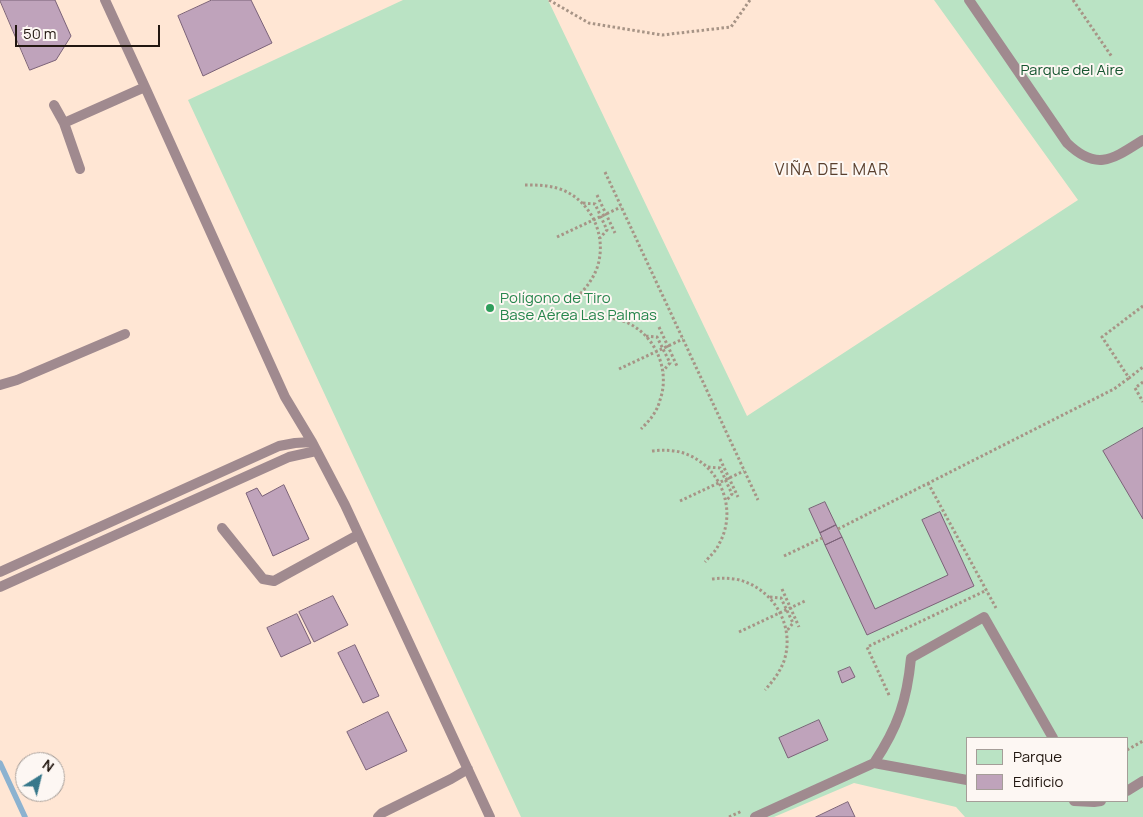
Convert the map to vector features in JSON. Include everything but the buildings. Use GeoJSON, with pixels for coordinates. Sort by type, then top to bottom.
{"type":"FeatureCollection","features":[{"type":"Feature","properties":{"kind":"lane"},"geometry":{"type":"LineString","coordinates":[[105,0],[286,397],[345,505],[490,817]]}},
{"type":"Feature","properties":{"kind":"lane"},"geometry":{"type":"LineString","coordinates":[[969,0],[1075,152],[1095,160],[1104,160],[1121,154],[1143,140]]}},
{"type":"Feature","properties":{"kind":"lane"},"geometry":{"type":"LineString","coordinates":[[64,123],[146,87]]}},
{"type":"Feature","properties":{"kind":"lane"},"geometry":{"type":"LineString","coordinates":[[54,105],[64,123],[80,169]]}},
{"type":"Feature","properties":{"kind":"lane"},"geometry":{"type":"LineString","coordinates":[[0,385],[17,380],[125,334]]}},
{"type":"Feature","properties":{"kind":"lane"},"geometry":{"type":"LineString","coordinates":[[0,572],[279,446],[295,443],[314,446]]}},
{"type":"Feature","properties":{"kind":"lane"},"geometry":{"type":"LineString","coordinates":[[0,587],[314,446]]}},
{"type":"Feature","properties":{"kind":"lane"},"geometry":{"type":"LineString","coordinates":[[222,528],[263,579],[274,581],[358,535]]}},
{"type":"Feature","properties":{"kind":"lane"},"geometry":{"type":"LineString","coordinates":[[52,549],[59,560]]}},
{"type":"Feature","properties":{"kind":"lane"},"geometry":{"type":"LineString","coordinates":[[755,817],[874,763],[894,730],[901,712],[906,695],[911,658],[984,617],[1052,737]]}},
{"type":"Feature","properties":{"kind":"lane"},"geometry":{"type":"LineString","coordinates":[[874,763],[966,780]]}},
{"type":"Feature","properties":{"kind":"lane"},"geometry":{"type":"LineString","coordinates":[[378,817],[382,813],[468,769]]}},
{"type":"Feature","properties":{"kind":"lane"},"geometry":{"type":"LineString","coordinates":[[1128,790],[1143,781]]}},
{"type":"Feature","properties":{"kind":"path"},"geometry":{"type":"LineString","coordinates":[[549,0],[589,23],[662,34],[731,27],[750,0]]}},
{"type":"Feature","properties":{"kind":"path"},"geometry":{"type":"LineString","coordinates":[[1073,0],[1112,57]]}},
{"type":"Feature","properties":{"kind":"path"},"geometry":{"type":"LineString","coordinates":[[605,172],[758,500]]}},
{"type":"Feature","properties":{"kind":"path"},"geometry":{"type":"LineString","coordinates":[[525,186],[549,186],[571,194],[582,203],[594,220],[599,232],[600,256],[593,278],[578,296]]}},
{"type":"Feature","properties":{"kind":"path"},"geometry":{"type":"LineString","coordinates":[[597,195],[614,233]]}},
{"type":"Feature","properties":{"kind":"path"},"geometry":{"type":"LineString","coordinates":[[582,203],[595,204],[607,230],[600,239]]}},
{"type":"Feature","properties":{"kind":"path"},"geometry":{"type":"LineString","coordinates":[[558,237],[621,206]]}},
{"type":"Feature","properties":{"kind":"path"},"geometry":{"type":"LineString","coordinates":[[1129,378],[1102,337],[1143,306]]}},
{"type":"Feature","properties":{"kind":"path"},"geometry":{"type":"LineString","coordinates":[[588,318],[600,317],[624,321],[645,336],[657,352],[663,371],[663,388],[656,411],[641,428]]}},
{"type":"Feature","properties":{"kind":"path"},"geometry":{"type":"LineString","coordinates":[[659,327],[677,366]]}},
{"type":"Feature","properties":{"kind":"path"},"geometry":{"type":"LineString","coordinates":[[645,336],[658,337],[670,363],[663,371]]}},
{"type":"Feature","properties":{"kind":"path"},"geometry":{"type":"LineString","coordinates":[[619,370],[683,339]]}},
{"type":"Feature","properties":{"kind":"path"},"geometry":{"type":"LineString","coordinates":[[838,529],[1114,389],[1143,367]]}},
{"type":"Feature","properties":{"kind":"path"},"geometry":{"type":"LineString","coordinates":[[1143,382],[1135,388],[1143,402]]}},
{"type":"Feature","properties":{"kind":"path"},"geometry":{"type":"LineString","coordinates":[[652,451],[664,450],[682,453],[698,460],[708,467],[721,486],[726,501],[727,521],[720,544],[705,562]]}},
{"type":"Feature","properties":{"kind":"path"},"geometry":{"type":"LineString","coordinates":[[720,459],[732,494],[726,501]]}},
{"type":"Feature","properties":{"kind":"path"},"geometry":{"type":"LineString","coordinates":[[708,467],[720,468],[738,497]]}},
{"type":"Feature","properties":{"kind":"path"},"geometry":{"type":"LineString","coordinates":[[680,501],[744,471]]}},
{"type":"Feature","properties":{"kind":"path"},"geometry":{"type":"LineString","coordinates":[[784,556],[822,538]]}},
{"type":"Feature","properties":{"kind":"path"},"geometry":{"type":"LineString","coordinates":[[712,579],[736,579],[747,582],[769,597],[780,613],[786,626],[787,649],[780,671],[765,690]]}},
{"type":"Feature","properties":{"kind":"path"},"geometry":{"type":"LineString","coordinates":[[782,589],[793,623],[786,632]]}},
{"type":"Feature","properties":{"kind":"path"},"geometry":{"type":"LineString","coordinates":[[867,647],[986,590]]}},
{"type":"Feature","properties":{"kind":"path"},"geometry":{"type":"LineString","coordinates":[[769,597],[781,598],[799,627]]}},
{"type":"Feature","properties":{"kind":"path"},"geometry":{"type":"LineString","coordinates":[[739,632],[805,601]]}},
{"type":"Feature","properties":{"kind":"path"},"geometry":{"type":"LineString","coordinates":[[865,642],[892,701]]}},
{"type":"Feature","properties":{"kind":"path"},"geometry":{"type":"LineString","coordinates":[[1128,749],[1143,741]]}},
{"type":"Feature","properties":{"kind":"path"},"geometry":{"type":"LineString","coordinates":[[728,817],[746,809]]}},
{"type":"Feature","properties":{"kind":"green space","name":"Polígono de Tiro Base Aérea Las Palmas"},"geometry":{"type":"Polygon","coordinates":[[[403,0],[548,0],[747,416],[1078,200],[934,0],[1143,0],[1143,817],[965,817],[956,807],[854,783],[774,817],[521,817],[188,100],[403,0]]]}},
{"type":"Feature","properties":{"kind":"waterway"},"geometry":{"type":"LineString","coordinates":[[0,763],[25,817]]}},
{"type":"Feature","properties":{"kind":"place","name":"Polígono de Tiro Base Aérea Las Palmas"},"geometry":{"type":"Point","coordinates":[490,308]}},
{"type":"Feature","properties":{"kind":"district","name":"VIÑA DEL MAR"},"geometry":{"type":"Point","coordinates":[832,171]}},
{"type":"Feature","properties":{"kind":"park label","name":"Parque del Aire"},"geometry":{"type":"Point","coordinates":[1072,71]}}]}
